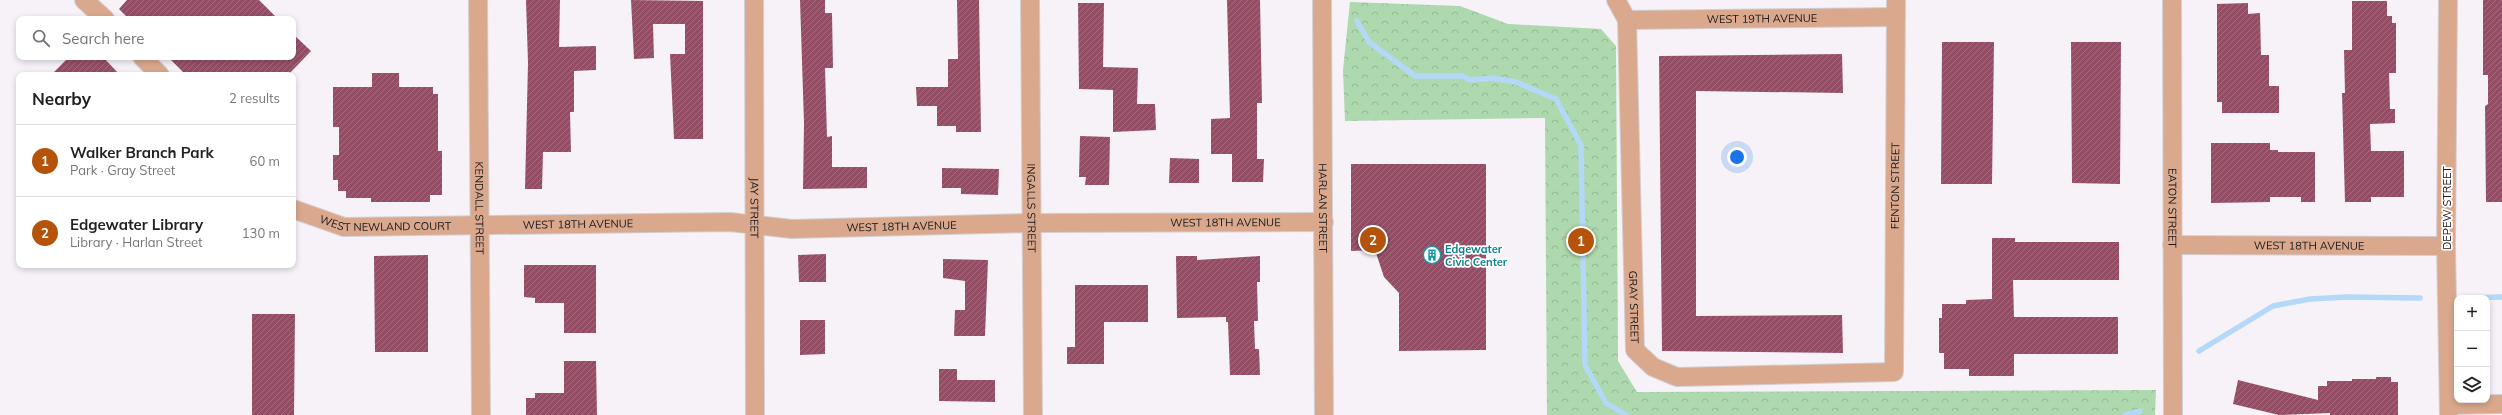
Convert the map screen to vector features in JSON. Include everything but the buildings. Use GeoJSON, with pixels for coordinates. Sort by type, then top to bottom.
{"type":"FeatureCollection","features":[{"type":"Feature","properties":{"kind":"street"},"geometry":{"type":"LineString","coordinates":[[84,0],[101,16]]}},
{"type":"Feature","properties":{"kind":"street","name":"KENDALL STREET"},"geometry":{"type":"LineString","coordinates":[[478,0],[481,415]]}},
{"type":"Feature","properties":{"kind":"street","name":"JAY STREET"},"geometry":{"type":"LineString","coordinates":[[754,0],[755,415]]}},
{"type":"Feature","properties":{"kind":"street","name":"INGALLS STREET"},"geometry":{"type":"LineString","coordinates":[[1030,0],[1033,415]]}},
{"type":"Feature","properties":{"kind":"street","name":"HARLAN STREET"},"geometry":{"type":"LineString","coordinates":[[1322,0],[1324,415]]}},
{"type":"Feature","properties":{"kind":"street","name":"GRAY STREET"},"geometry":{"type":"LineString","coordinates":[[1616,0],[1627,20],[1635,350],[1653,367],[1677,377],[1894,372]]}},
{"type":"Feature","properties":{"kind":"street","name":"EATON STREET"},"geometry":{"type":"LineString","coordinates":[[2172,0],[2173,415]]}},
{"type":"Feature","properties":{"kind":"street","name":"DEPEW STREET"},"geometry":{"type":"LineString","coordinates":[[2448,0],[2446,246],[2449,410]]}},
{"type":"Feature","properties":{"kind":"street","name":"WEST 19TH AVENUE"},"geometry":{"type":"LineString","coordinates":[[1627,20],[1896,8]]}},
{"type":"Feature","properties":{"kind":"street","name":"FENTON STREET"},"geometry":{"type":"LineString","coordinates":[[1894,372],[1896,8]]}},
{"type":"Feature","properties":{"kind":"street"},"geometry":{"type":"LineString","coordinates":[[145,60],[157,72]]}},
{"type":"Feature","properties":{"kind":"street","name":"WEST NEWLAND COURT"},"geometry":{"type":"LineString","coordinates":[[296,210],[344,227],[479,225]]}},
{"type":"Feature","properties":{"kind":"street","name":"WEST 18TH AVENUE"},"geometry":{"type":"LineString","coordinates":[[479,225],[730,222],[754,226],[792,229],[1031,223],[1324,222]]}},
{"type":"Feature","properties":{"kind":"street","name":"WEST 18TH AVENUE"},"geometry":{"type":"LineString","coordinates":[[2172,245],[2446,246]]}},
{"type":"Feature","properties":{"kind":"street"},"geometry":{"type":"LineString","coordinates":[[2449,410],[2502,404]]}},
{"type":"Feature","properties":{"kind":"green space"},"geometry":{"type":"Polygon","coordinates":[[[1350,2],[1460,6],[1508,24],[1601,29],[1616,46],[1618,361],[1637,392],[2156,390],[2155,415],[1547,415],[1545,118],[1345,121],[1343,70],[1350,2]]]}},
{"type":"Feature","properties":{"kind":"waterway"},"geometry":{"type":"LineString","coordinates":[[1357,21],[1369,42],[1415,76],[1463,76],[1470,80],[1491,78],[1516,82],[1556,99],[1581,145],[1585,365],[1606,403],[1626,415]]}},
{"type":"Feature","properties":{"kind":"waterway"},"geometry":{"type":"LineString","coordinates":[[2199,351],[2273,306],[2310,299],[2347,297],[2420,298]]}},
{"type":"Feature","properties":{"kind":"waterway"},"geometry":{"type":"LineString","coordinates":[[2490,297],[2502,297]]}},
{"type":"Feature","properties":{"kind":"waterway"},"geometry":{"type":"LineString","coordinates":[[2125,415],[2140,411]]}},
{"type":"Feature","properties":{"kind":"place","name":"Edgewater Library"},"geometry":{"type":"Point","coordinates":[1373,240]}},
{"type":"Feature","properties":{"kind":"place","name":"Walker Branch Park"},"geometry":{"type":"Point","coordinates":[1581,241]}},
{"type":"Feature","properties":{"kind":"place","name":"Edgewater Civic Center"},"geometry":{"type":"Point","coordinates":[1432,255]}}]}
